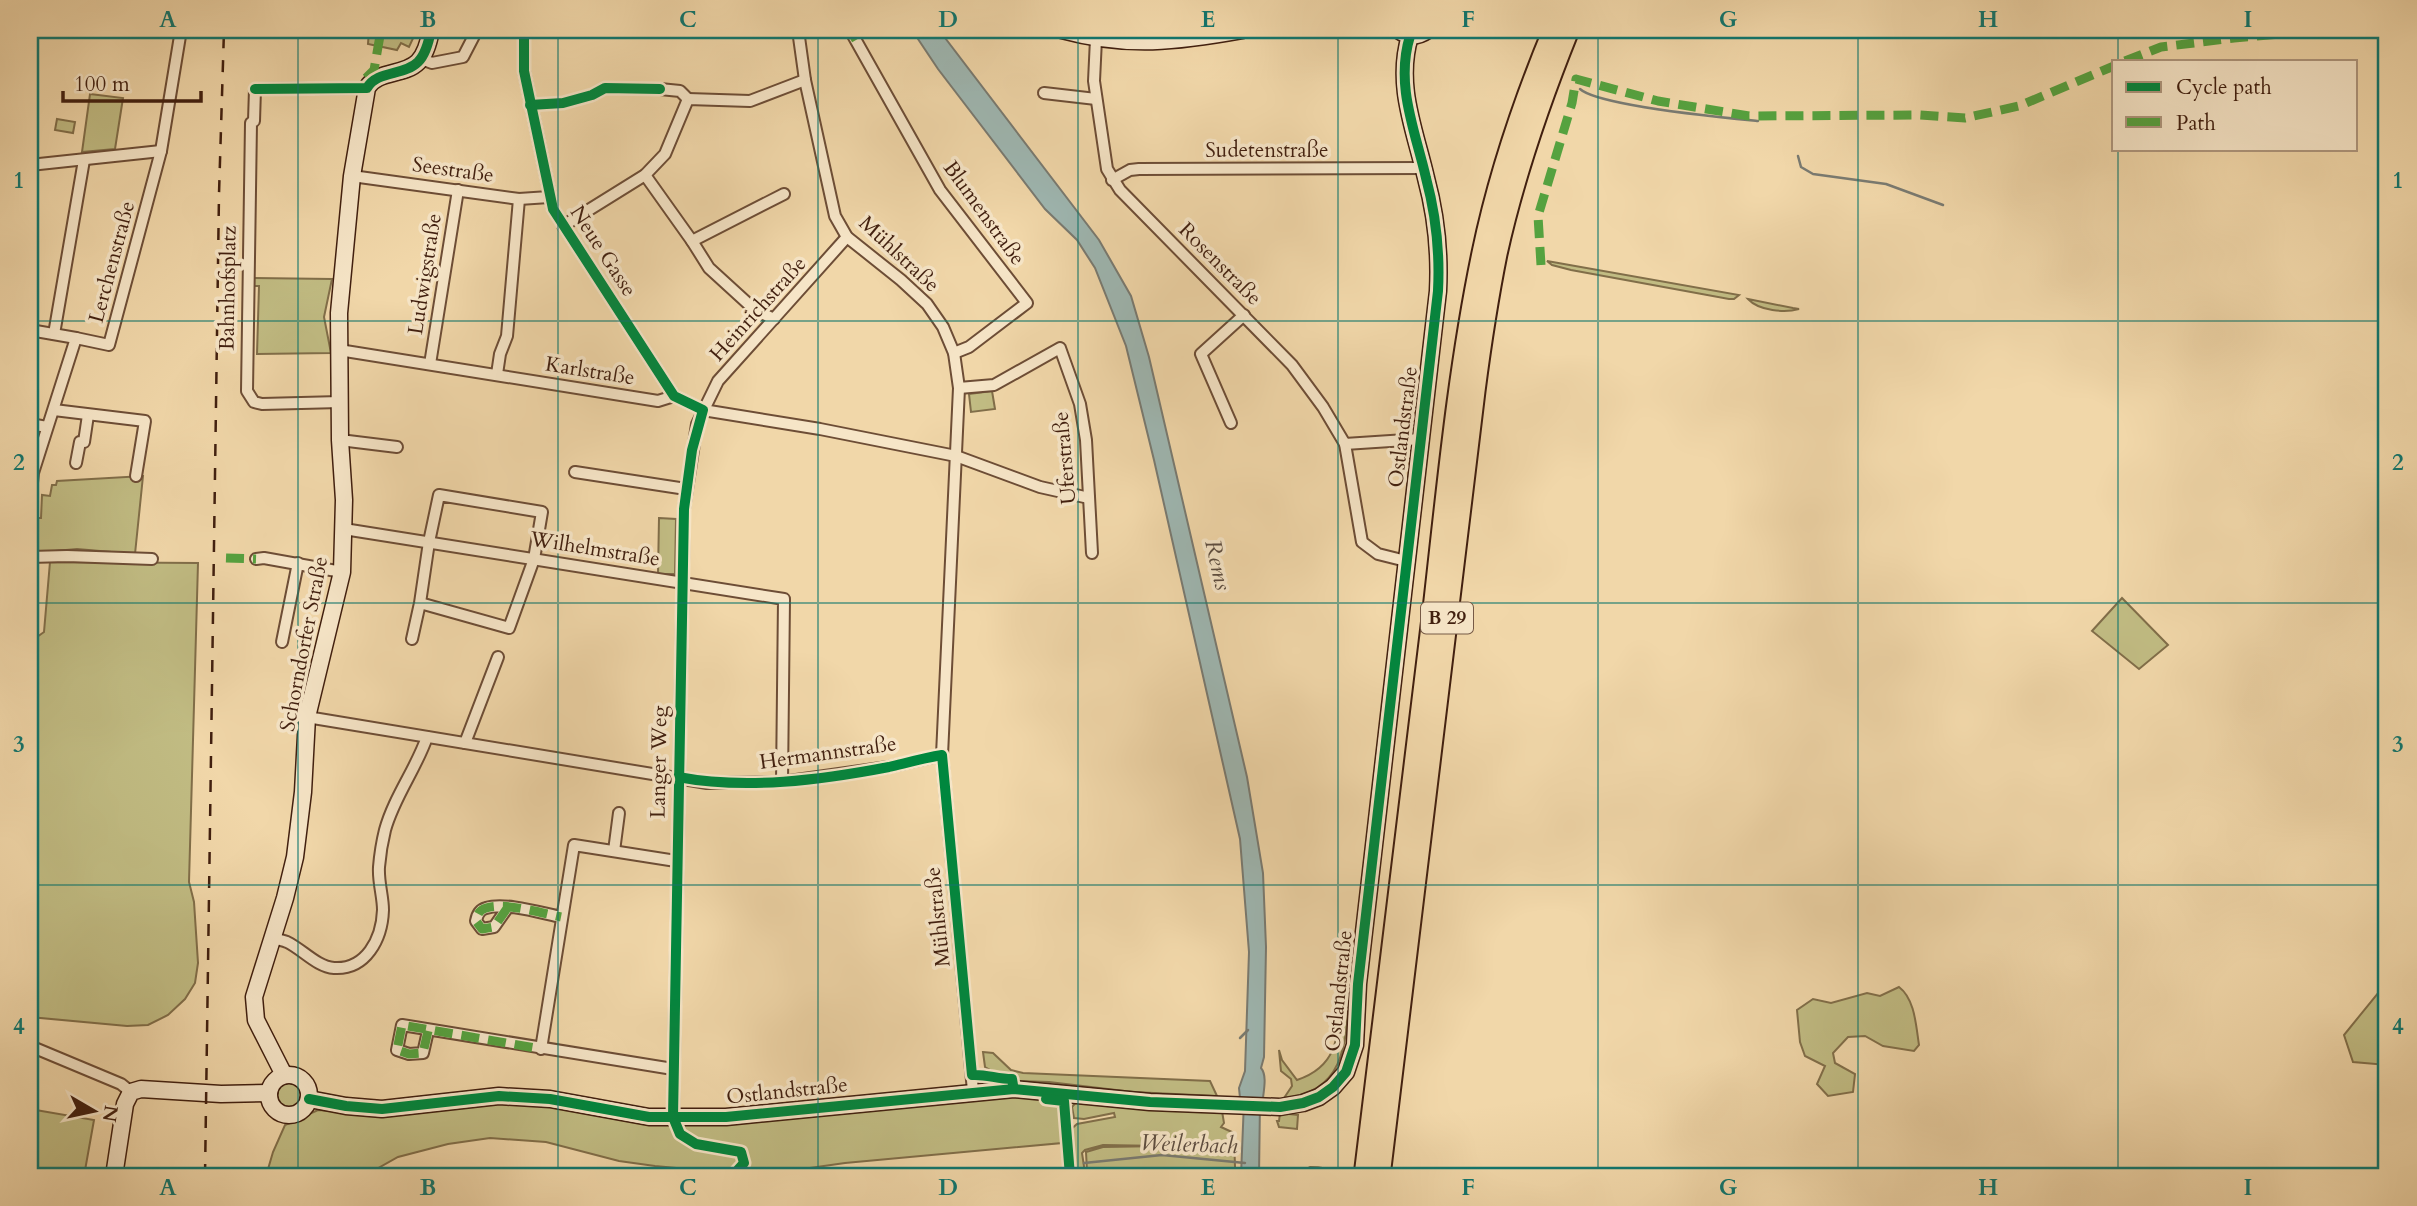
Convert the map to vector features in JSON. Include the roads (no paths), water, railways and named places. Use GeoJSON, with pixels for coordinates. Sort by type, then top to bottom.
{"type":"FeatureCollection","features":[{"type":"Feature","properties":{"kind":"highway"},"geometry":{"type":"LineString","coordinates":[[1534,76],[1534,59],[1546,30]]}},
{"type":"Feature","properties":{"kind":"highway","name":"B 29"},"geometry":{"type":"LineString","coordinates":[[1364,1176],[1469,327],[1494,203],[1534,76],[1553,30]]}},
{"type":"Feature","properties":{"kind":"highway","name":"B 29"},"geometry":{"type":"LineString","coordinates":[[1380,1176],[1486,316],[1497,253],[1535,117],[1569,30]]}},
{"type":"Feature","properties":{"kind":"street","name":"Lerchenstraße"},"geometry":{"type":"LineString","coordinates":[[30,502],[33,473],[76,338],[109,345],[161,151],[181,30]]}},
{"type":"Feature","properties":{"kind":"street"},"geometry":{"type":"LineString","coordinates":[[369,86],[384,76],[407,69],[421,59],[431,30]]}},
{"type":"Feature","properties":{"kind":"street"},"geometry":{"type":"LineString","coordinates":[[421,59],[432,63],[463,57],[477,30]]}},
{"type":"Feature","properties":{"kind":"street","name":"Neue Gasse"},"geometry":{"type":"LineString","coordinates":[[524,30],[524,76],[553,209],[674,396]]}},
{"type":"Feature","properties":{"kind":"street","name":"Mühlstraße"},"geometry":{"type":"LineString","coordinates":[[798,30],[805,80],[835,216],[847,237],[927,304],[943,327],[954,353],[959,388],[942,755],[973,1091]]}},
{"type":"Feature","properties":{"kind":"street","name":"Blumenstraße"},"geometry":{"type":"LineString","coordinates":[[850,30],[940,190],[1027,303],[970,347],[954,353]]}},
{"type":"Feature","properties":{"kind":"street"},"geometry":{"type":"LineString","coordinates":[[1062,30],[1096,39],[1243,30]]}},
{"type":"Feature","properties":{"kind":"street"},"geometry":{"type":"LineString","coordinates":[[1404,33],[1422,34],[1428,30]]}},
{"type":"Feature","properties":{"kind":"street","name":"Ostlandstraße"},"geometry":{"type":"LineString","coordinates":[[309,1100],[382,1109],[499,1096],[550,1100],[620,1113],[673,1117],[739,1116],[973,1091],[1040,1090],[1150,1102],[1280,1107],[1303,1103],[1326,1092],[1346,1072],[1353,1055],[1358,984],[1439,273],[1435,217],[1407,103],[1403,73],[1404,33]]}},
{"type":"Feature","properties":{"kind":"street","name":"Rosenstraße"},"geometry":{"type":"LineString","coordinates":[[1096,39],[1096,99],[1107,169],[1112,180],[1292,365],[1323,407],[1345,444],[1362,542],[1378,554],[1406,561]]}},
{"type":"Feature","properties":{"kind":"street"},"geometry":{"type":"LineString","coordinates":[[660,89],[680,91],[688,99],[750,101],[805,80]]}},
{"type":"Feature","properties":{"kind":"street","name":"Bahnhofsplatz"},"geometry":{"type":"LineString","coordinates":[[340,402],[262,404],[254,402],[247,391],[251,124],[254,121],[255,89],[369,86]]}},
{"type":"Feature","properties":{"kind":"street","name":"Schorndorfer Straße"},"geometry":{"type":"LineString","coordinates":[[284,1075],[256,1020],[254,997],[295,857],[303,792],[307,718],[342,572],[344,528],[340,440],[340,285],[352,176],[369,86]]}},
{"type":"Feature","properties":{"kind":"street"},"geometry":{"type":"LineString","coordinates":[[1044,93],[1096,99]]}},
{"type":"Feature","properties":{"kind":"street"},"geometry":{"type":"LineString","coordinates":[[563,226],[645,175],[665,154],[688,99]]}},
{"type":"Feature","properties":{"kind":"street"},"geometry":{"type":"LineString","coordinates":[[30,166],[161,151]]}},
{"type":"Feature","properties":{"kind":"street"},"geometry":{"type":"LineString","coordinates":[[54,334],[84,160]]}},
{"type":"Feature","properties":{"kind":"street","name":"Sudetenstraße"},"geometry":{"type":"LineString","coordinates":[[1112,180],[1130,170],[1139,169],[1423,168]]}},
{"type":"Feature","properties":{"kind":"street"},"geometry":{"type":"LineString","coordinates":[[645,175],[709,268],[755,310],[774,319]]}},
{"type":"Feature","properties":{"kind":"street","name":"Seestraße"},"geometry":{"type":"LineString","coordinates":[[352,176],[519,199],[549,197]]}},
{"type":"Feature","properties":{"kind":"street","name":"Ludwigstraße"},"geometry":{"type":"LineString","coordinates":[[430,364],[458,190]]}},
{"type":"Feature","properties":{"kind":"street"},"geometry":{"type":"LineString","coordinates":[[692,240],[784,194]]}},
{"type":"Feature","properties":{"kind":"street"},"geometry":{"type":"LineString","coordinates":[[497,374],[500,354],[507,336],[519,199]]}},
{"type":"Feature","properties":{"kind":"street","name":"Heinrichstraße"},"geometry":{"type":"LineString","coordinates":[[703,410],[718,381],[847,237]]}},
{"type":"Feature","properties":{"kind":"street"},"geometry":{"type":"LineString","coordinates":[[1231,423],[1201,354],[1244,315]]}},
{"type":"Feature","properties":{"kind":"street"},"geometry":{"type":"LineString","coordinates":[[30,330],[76,338]]}},
{"type":"Feature","properties":{"kind":"street","name":"Uferstraße"},"geometry":{"type":"LineString","coordinates":[[959,388],[994,385],[1060,348],[1080,404],[1086,440],[1092,553]]}},
{"type":"Feature","properties":{"kind":"street","name":"Karlstraße"},"geometry":{"type":"LineString","coordinates":[[339,350],[658,401],[674,396],[703,410],[820,429],[956,456],[1040,488],[1089,498]]}},
{"type":"Feature","properties":{"kind":"street"},"geometry":{"type":"LineString","coordinates":[[54,410],[145,421],[136,476]]}},
{"type":"Feature","properties":{"kind":"street","name":"Langer Weg"},"geometry":{"type":"LineString","coordinates":[[673,1117],[684,509],[692,450],[703,410]]}},
{"type":"Feature","properties":{"kind":"street"},"geometry":{"type":"LineString","coordinates":[[76,463],[88,415]]}},
{"type":"Feature","properties":{"kind":"street"},"geometry":{"type":"LineString","coordinates":[[30,424],[47,428]]}},
{"type":"Feature","properties":{"kind":"street"},"geometry":{"type":"LineString","coordinates":[[1345,444],[1421,439]]}},
{"type":"Feature","properties":{"kind":"street"},"geometry":{"type":"LineString","coordinates":[[340,440],[397,447]]}},
{"type":"Feature","properties":{"kind":"street"},"geometry":{"type":"LineString","coordinates":[[575,472],[686,489]]}},
{"type":"Feature","properties":{"kind":"street"},"geometry":{"type":"LineString","coordinates":[[412,639],[421,603],[429,542],[439,495],[542,512],[534,559],[509,628],[421,603]]}},
{"type":"Feature","properties":{"kind":"street","name":"Wilhelmstraße"},"geometry":{"type":"LineString","coordinates":[[344,528],[785,598],[782,782]]}},
{"type":"Feature","properties":{"kind":"street"},"geometry":{"type":"LineString","coordinates":[[30,557],[152,559]]}},
{"type":"Feature","properties":{"kind":"street"},"geometry":{"type":"LineString","coordinates":[[256,559],[298,563],[342,572]]}},
{"type":"Feature","properties":{"kind":"street"},"geometry":{"type":"LineString","coordinates":[[282,642],[298,563]]}},
{"type":"Feature","properties":{"kind":"street"},"geometry":{"type":"LineString","coordinates":[[465,743],[498,657]]}},
{"type":"Feature","properties":{"kind":"street","name":"Hermannstraße"},"geometry":{"type":"LineString","coordinates":[[307,718],[707,783],[782,782],[888,767],[942,755]]}},
{"type":"Feature","properties":{"kind":"street"},"geometry":{"type":"LineString","coordinates":[[271,937],[286,942],[332,968],[350,966],[365,959],[379,933],[383,909],[379,866],[386,827],[419,761],[427,737]]}},
{"type":"Feature","properties":{"kind":"street"},"geometry":{"type":"LineString","coordinates":[[614,851],[619,813]]}},
{"type":"Feature","properties":{"kind":"street"},"geometry":{"type":"LineString","coordinates":[[541,1049],[574,845],[676,861]]}},
{"type":"Feature","properties":{"kind":"street"},"geometry":{"type":"LineString","coordinates":[[508,907],[561,916]]}},
{"type":"Feature","properties":{"kind":"street"},"geometry":{"type":"LineString","coordinates":[[428,1031],[673,1069]]}},
{"type":"Feature","properties":{"kind":"street"},"geometry":{"type":"LineString","coordinates":[[30,1046],[121,1084],[131,1092]]}},
{"type":"Feature","properties":{"kind":"street"},"geometry":{"type":"LineString","coordinates":[[284,1075],[303,1080],[309,1093],[309,1100],[302,1111],[289,1115],[276,1111],[269,1093],[274,1082],[284,1075]]}},
{"type":"Feature","properties":{"kind":"street"},"geometry":{"type":"LineString","coordinates":[[114,1176],[125,1104],[131,1092],[141,1089],[184,1093],[269,1093]]}},
{"type":"Feature","properties":{"kind":"water"},"geometry":{"type":"Polygon","coordinates":[[[912,30],[939,30],[1099,240],[1131,296],[1149,357],[1247,777],[1263,873],[1266,947],[1264,1057],[1261,1068],[1265,1082],[1260,1102],[1259,1176],[1241,1176],[1244,1101],[1240,1098],[1239,1088],[1245,1071],[1249,952],[1240,839],[1126,346],[1095,268],[1077,240],[1045,209],[938,69],[912,30]]]}},
{"type":"Feature","properties":{"kind":"waterway"},"geometry":{"type":"LineString","coordinates":[[1580,89],[1611,101],[1636,106],[1758,121]]}},
{"type":"Feature","properties":{"kind":"waterway"},"geometry":{"type":"LineString","coordinates":[[1798,156],[1801,167],[1813,174],[1886,184],[1943,205]]}},
{"type":"Feature","properties":{"kind":"waterway"},"geometry":{"type":"LineString","coordinates":[[1240,1038],[1248,1030]]}},
{"type":"Feature","properties":{"kind":"waterway","name":"Weilerbach"},"geometry":{"type":"LineString","coordinates":[[1084,1163],[1162,1155],[1245,1163]]}},
{"type":"Feature","properties":{"kind":"railway"},"geometry":{"type":"LineString","coordinates":[[205,1176],[219,194],[224,30]]}},
{"type":"Feature","properties":{"kind":"water label","name":"Rems"},"geometry":{"type":"Point","coordinates":[1218,565]}}]}
